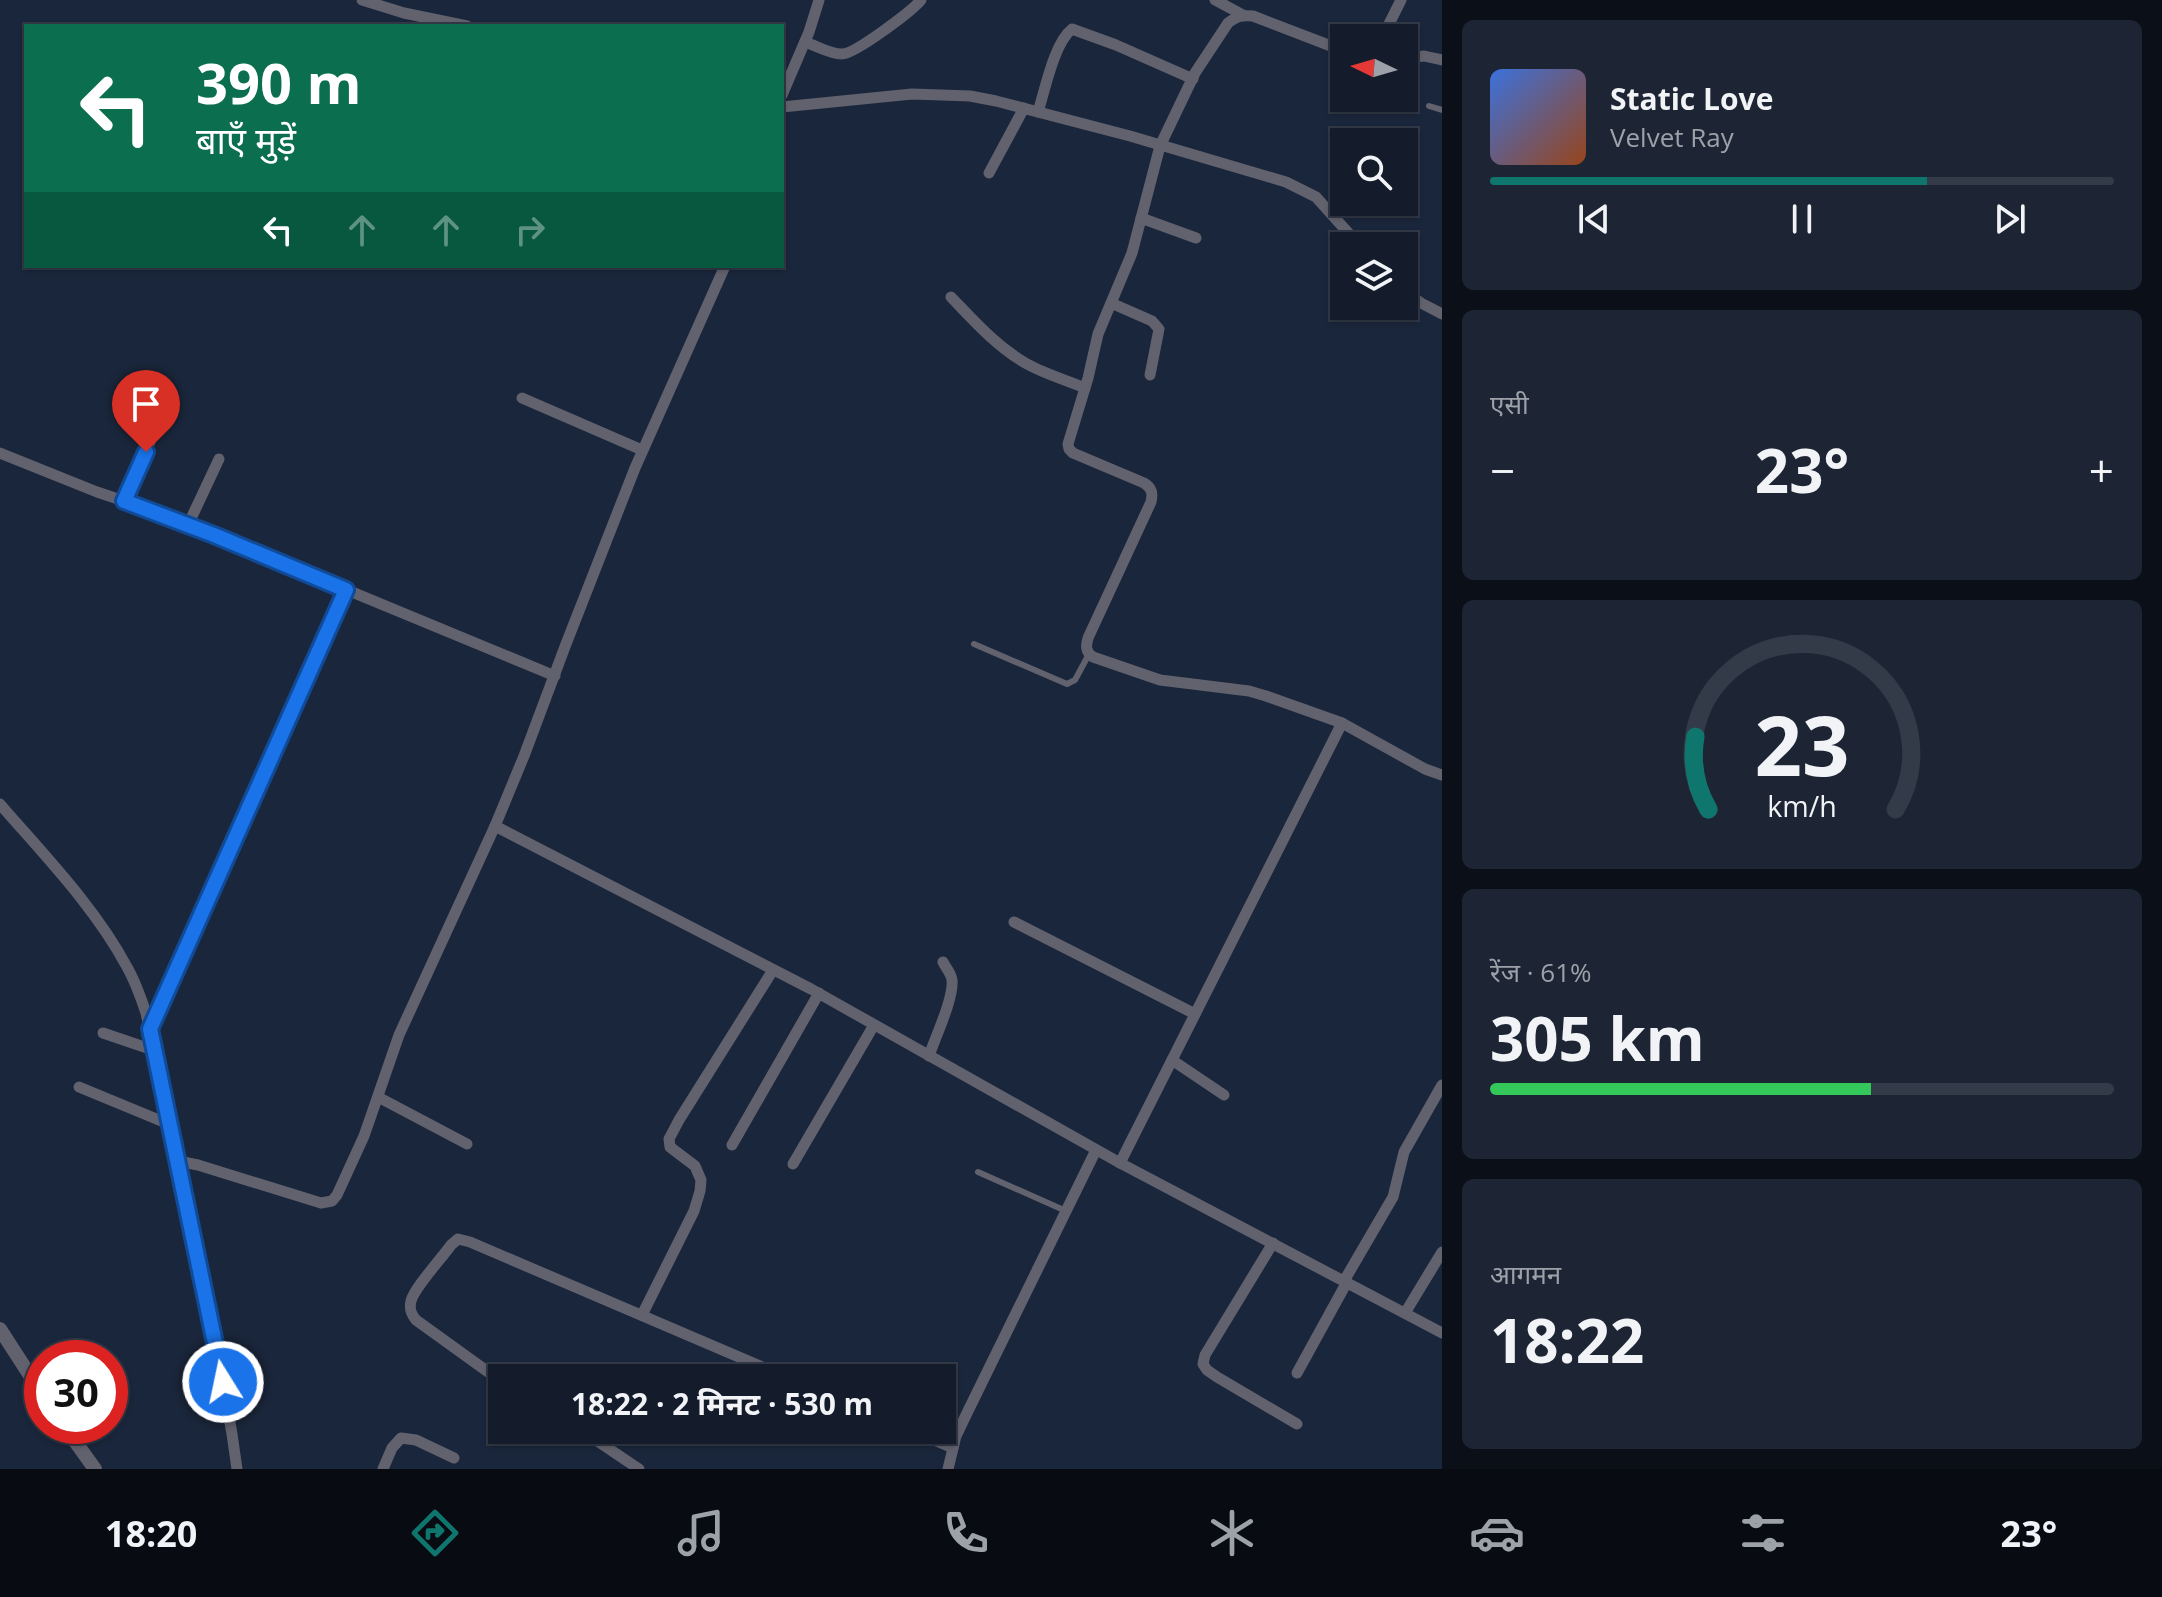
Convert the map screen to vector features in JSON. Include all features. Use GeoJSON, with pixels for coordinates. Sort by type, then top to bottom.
{"type":"FeatureCollection","features":[{"type":"Feature","properties":{"kind":"street"},"geometry":{"type":"LineString","coordinates":[[362,0],[457,24]]}},
{"type":"Feature","properties":{"kind":"street"},"geometry":{"type":"LineString","coordinates":[[784,90],[819,0]]}},
{"type":"Feature","properties":{"kind":"street"},"geometry":{"type":"LineString","coordinates":[[805,42],[838,54],[850,53],[921,0]]}},
{"type":"Feature","properties":{"kind":"street"},"geometry":{"type":"LineString","coordinates":[[1215,0],[1243,15],[1330,46]]}},
{"type":"Feature","properties":{"kind":"street"},"geometry":{"type":"LineString","coordinates":[[1389,24],[1401,0]]}},
{"type":"Feature","properties":{"kind":"street"},"geometry":{"type":"LineString","coordinates":[[1243,15],[1228,23],[1193,79],[1160,146],[1132,253],[1098,334],[1069,437],[1069,449],[1073,453],[1144,483],[1152,497],[1088,638],[1087,648],[1089,654],[1160,680],[1249,691],[1342,723],[1425,769],[1442,775]]}},
{"type":"Feature","properties":{"kind":"street"},"geometry":{"type":"LineString","coordinates":[[1038,112],[1056,56],[1065,35],[1072,29],[1193,79]]}},
{"type":"Feature","properties":{"kind":"street"},"geometry":{"type":"LineString","coordinates":[[1418,57],[1442,60]]}},
{"type":"Feature","properties":{"kind":"street"},"geometry":{"type":"LineString","coordinates":[[784,107],[912,94],[970,96],[1024,108],[1286,182],[1316,197],[1347,232]]}},
{"type":"Feature","properties":{"kind":"street"},"geometry":{"type":"LineString","coordinates":[[989,173],[1024,108]]}},
{"type":"Feature","properties":{"kind":"street"},"geometry":{"type":"LineString","coordinates":[[1141,218],[1196,238]]}},
{"type":"Feature","properties":{"kind":"street"},"geometry":{"type":"LineString","coordinates":[[178,1161],[327,1203],[332,1201],[341,1187],[364,1136],[399,1035],[495,826],[529,744],[642,450],[724,268]]}},
{"type":"Feature","properties":{"kind":"street"},"geometry":{"type":"LineString","coordinates":[[951,297],[993,339],[1028,365],[1085,388]]}},
{"type":"Feature","properties":{"kind":"street"},"geometry":{"type":"LineString","coordinates":[[1418,301],[1442,314]]}},
{"type":"Feature","properties":{"kind":"street"},"geometry":{"type":"LineString","coordinates":[[1111,303],[1152,321],[1159,329],[1150,375]]}},
{"type":"Feature","properties":{"kind":"street"},"geometry":{"type":"LineString","coordinates":[[522,398],[642,450]]}},
{"type":"Feature","properties":{"kind":"street"},"geometry":{"type":"LineString","coordinates":[[124,501],[156,428]]}},
{"type":"Feature","properties":{"kind":"street"},"geometry":{"type":"LineString","coordinates":[[0,453],[188,525],[555,676]]}},
{"type":"Feature","properties":{"kind":"street"},"geometry":{"type":"LineString","coordinates":[[188,525],[219,459]]}},
{"type":"Feature","properties":{"kind":"street"},"geometry":{"type":"LineString","coordinates":[[150,1029],[346,590]]}},
{"type":"Feature","properties":{"kind":"street"},"geometry":{"type":"LineString","coordinates":[[1120,1163],[1342,723]]}},
{"type":"Feature","properties":{"kind":"street"},"geometry":{"type":"LineString","coordinates":[[0,804],[83,901],[112,942],[138,990],[156,1051],[213,1329],[237,1469]]}},
{"type":"Feature","properties":{"kind":"street"},"geometry":{"type":"LineString","coordinates":[[495,826],[819,993],[1096,1150],[1442,1333]]}},
{"type":"Feature","properties":{"kind":"street"},"geometry":{"type":"LineString","coordinates":[[1014,922],[1195,1014]]}},
{"type":"Feature","properties":{"kind":"street"},"geometry":{"type":"LineString","coordinates":[[929,1056],[952,984],[943,962]]}},
{"type":"Feature","properties":{"kind":"street"},"geometry":{"type":"LineString","coordinates":[[642,1315],[694,1211],[700,1191],[701,1180],[695,1166],[670,1147],[669,1139],[773,970]]}},
{"type":"Feature","properties":{"kind":"street"},"geometry":{"type":"LineString","coordinates":[[732,1145],[819,993]]}},
{"type":"Feature","properties":{"kind":"street"},"geometry":{"type":"LineString","coordinates":[[793,1164],[874,1025]]}},
{"type":"Feature","properties":{"kind":"street"},"geometry":{"type":"LineString","coordinates":[[103,1033],[156,1051]]}},
{"type":"Feature","properties":{"kind":"street"},"geometry":{"type":"LineString","coordinates":[[1172,1060],[1224,1095]]}},
{"type":"Feature","properties":{"kind":"street"},"geometry":{"type":"LineString","coordinates":[[1297,1373],[1393,1197],[1404,1152],[1442,1085]]}},
{"type":"Feature","properties":{"kind":"street"},"geometry":{"type":"LineString","coordinates":[[79,1087],[171,1125]]}},
{"type":"Feature","properties":{"kind":"street"},"geometry":{"type":"LineString","coordinates":[[378,1097],[467,1144]]}},
{"type":"Feature","properties":{"kind":"street"},"geometry":{"type":"LineString","coordinates":[[948,1469],[968,1411],[1096,1150]]}},
{"type":"Feature","properties":{"kind":"street"},"geometry":{"type":"LineString","coordinates":[[488,1372],[416,1320],[410,1308],[413,1295],[458,1239],[756,1364]]}},
{"type":"Feature","properties":{"kind":"street"},"geometry":{"type":"LineString","coordinates":[[1273,1243],[1205,1355],[1203,1364],[1217,1377],[1297,1424]]}},
{"type":"Feature","properties":{"kind":"street"},"geometry":{"type":"LineString","coordinates":[[1405,1313],[1442,1252]]}},
{"type":"Feature","properties":{"kind":"street"},"geometry":{"type":"LineString","coordinates":[[2,1338],[24,1369]]}},
{"type":"Feature","properties":{"kind":"street"},"geometry":{"type":"LineString","coordinates":[[383,1469],[392,1448],[401,1438],[416,1440],[454,1458]]}},
{"type":"Feature","properties":{"kind":"street"},"geometry":{"type":"LineString","coordinates":[[77,1444],[95,1469]]}},
{"type":"Feature","properties":{"kind":"street"},"geometry":{"type":"LineString","coordinates":[[602,1444],[639,1469]]}},
{"type":"Feature","properties":{"kind":"street"},"geometry":{"type":"LineString","coordinates":[[943,1444],[953,1448]]}},
{"type":"Feature","properties":{"kind":"lane"},"geometry":{"type":"LineString","coordinates":[[1429,106],[1442,110]]}},
{"type":"Feature","properties":{"kind":"lane"},"geometry":{"type":"LineString","coordinates":[[974,644],[1067,684],[1075,680],[1089,654]]}},
{"type":"Feature","properties":{"kind":"lane"},"geometry":{"type":"LineString","coordinates":[[978,1172],[1066,1211]]}},
{"type":"Feature","properties":{"kind":"route"},"geometry":{"type":"LineString","coordinates":[[146,452],[124,501],[346,590],[150,1029],[223,1382]]}}]}
